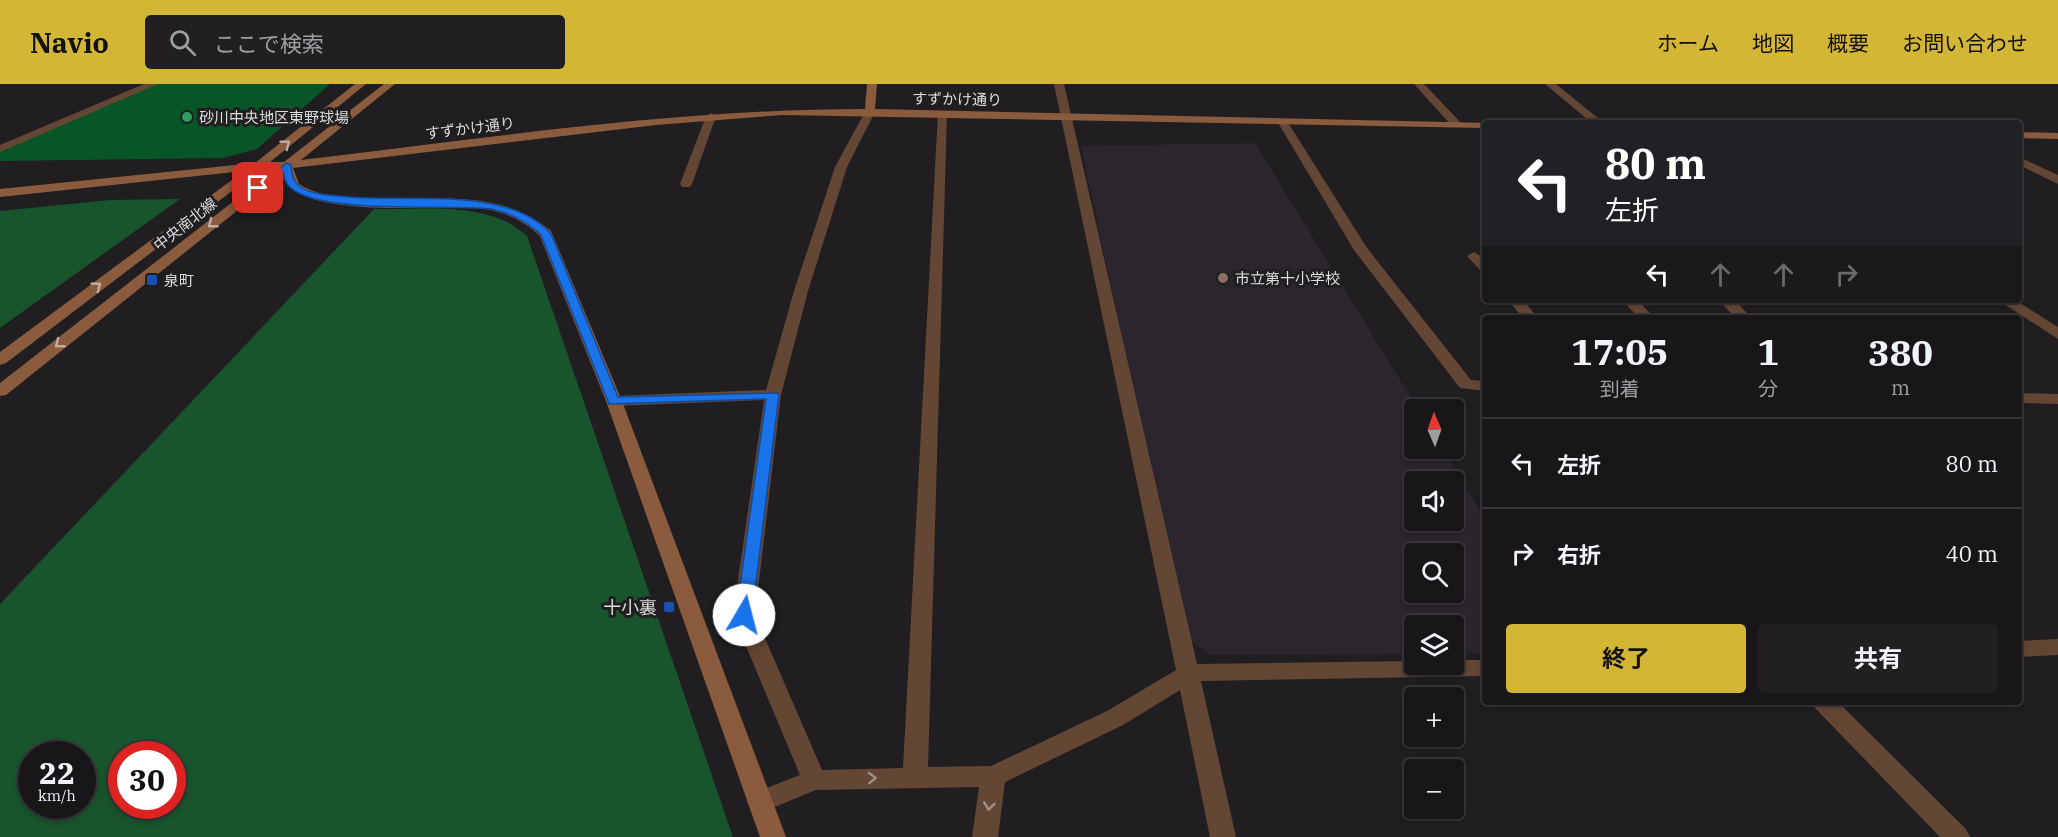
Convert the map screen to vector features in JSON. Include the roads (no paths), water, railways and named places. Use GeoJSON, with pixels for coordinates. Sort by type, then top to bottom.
{"type":"FeatureCollection","features":[{"type":"Feature","properties":{"kind":"street"},"geometry":{"type":"LineString","coordinates":[[0,149],[153,84]]}},
{"type":"Feature","properties":{"kind":"street","name":"中央南北線"},"geometry":{"type":"LineString","coordinates":[[0,360],[258,166],[362,84]]}},
{"type":"Feature","properties":{"kind":"street","name":"中央南北線"},"geometry":{"type":"LineString","coordinates":[[0,391],[390,84]]}},
{"type":"Feature","properties":{"kind":"street"},"geometry":{"type":"LineString","coordinates":[[814,780],[744,615],[773,395],[801,291],[841,167],[870,112],[872,84]]}},
{"type":"Feature","properties":{"kind":"street"},"geometry":{"type":"LineString","coordinates":[[1059,84],[1223,837]]}},
{"type":"Feature","properties":{"kind":"street"},"geometry":{"type":"LineString","coordinates":[[1419,84],[1456,124]]}},
{"type":"Feature","properties":{"kind":"street"},"geometry":{"type":"LineString","coordinates":[[1550,84],[1595,120]]}},
{"type":"Feature","properties":{"kind":"street","name":"すずかけ通り"},"geometry":{"type":"LineString","coordinates":[[287,165],[711,116],[771,113],[870,112],[1482,125]]}},
{"type":"Feature","properties":{"kind":"street"},"geometry":{"type":"LineString","coordinates":[[915,776],[942,114]]}},
{"type":"Feature","properties":{"kind":"street"},"geometry":{"type":"LineString","coordinates":[[686,184],[711,116]]}},
{"type":"Feature","properties":{"kind":"street"},"geometry":{"type":"LineString","coordinates":[[1282,121],[1361,250],[1466,385],[1482,386]]}},
{"type":"Feature","properties":{"kind":"street"},"geometry":{"type":"LineString","coordinates":[[2022,135],[2058,135]]}},
{"type":"Feature","properties":{"kind":"street"},"geometry":{"type":"LineString","coordinates":[[2022,162],[2058,180]]}},
{"type":"Feature","properties":{"kind":"street"},"geometry":{"type":"LineString","coordinates":[[0,193],[258,166],[287,165]]}},
{"type":"Feature","properties":{"kind":"street"},"geometry":{"type":"LineString","coordinates":[[0,203],[245,175],[287,165]]}},
{"type":"Feature","properties":{"kind":"street"},"geometry":{"type":"LineString","coordinates":[[287,165],[288,179],[296,189],[315,196],[361,202],[492,206],[515,212],[531,220],[546,234],[614,401],[773,837]]}},
{"type":"Feature","properties":{"kind":"street"},"geometry":{"type":"LineString","coordinates":[[1474,256],[1482,264]]}},
{"type":"Feature","properties":{"kind":"street"},"geometry":{"type":"LineString","coordinates":[[1518,303],[1528,315]]}},
{"type":"Feature","properties":{"kind":"street"},"geometry":{"type":"LineString","coordinates":[[1632,303],[1645,315]]}},
{"type":"Feature","properties":{"kind":"street"},"geometry":{"type":"LineString","coordinates":[[1728,303],[1742,315]]}},
{"type":"Feature","properties":{"kind":"street"},"geometry":{"type":"LineString","coordinates":[[2010,303],[2058,334]]}},
{"type":"Feature","properties":{"kind":"street"},"geometry":{"type":"LineString","coordinates":[[614,401],[773,395]]}},
{"type":"Feature","properties":{"kind":"street"},"geometry":{"type":"LineString","coordinates":[[2022,398],[2058,399]]}},
{"type":"Feature","properties":{"kind":"street"},"geometry":{"type":"LineString","coordinates":[[2022,649],[2058,647]]}},
{"type":"Feature","properties":{"kind":"street"},"geometry":{"type":"LineString","coordinates":[[760,802],[814,780],[993,776],[1114,718],[1189,673],[1482,668]]}},
{"type":"Feature","properties":{"kind":"street"},"geometry":{"type":"LineString","coordinates":[[1826,705],[1957,837]]}},
{"type":"Feature","properties":{"kind":"street"},"geometry":{"type":"LineString","coordinates":[[985,837],[993,776]]}},
{"type":"Feature","properties":{"kind":"place","name":"砂川中央地区東野球場"},"geometry":{"type":"Point","coordinates":[187,117]}},
{"type":"Feature","properties":{"kind":"place","name":"市立第十小学校"},"geometry":{"type":"Point","coordinates":[1223,278]}},
{"type":"Feature","properties":{"kind":"place","name":"泉町"},"geometry":{"type":"Point","coordinates":[152,280]}},
{"type":"Feature","properties":{"kind":"place","name":"十小裏"},"geometry":{"type":"Point","coordinates":[669,607]}}]}
